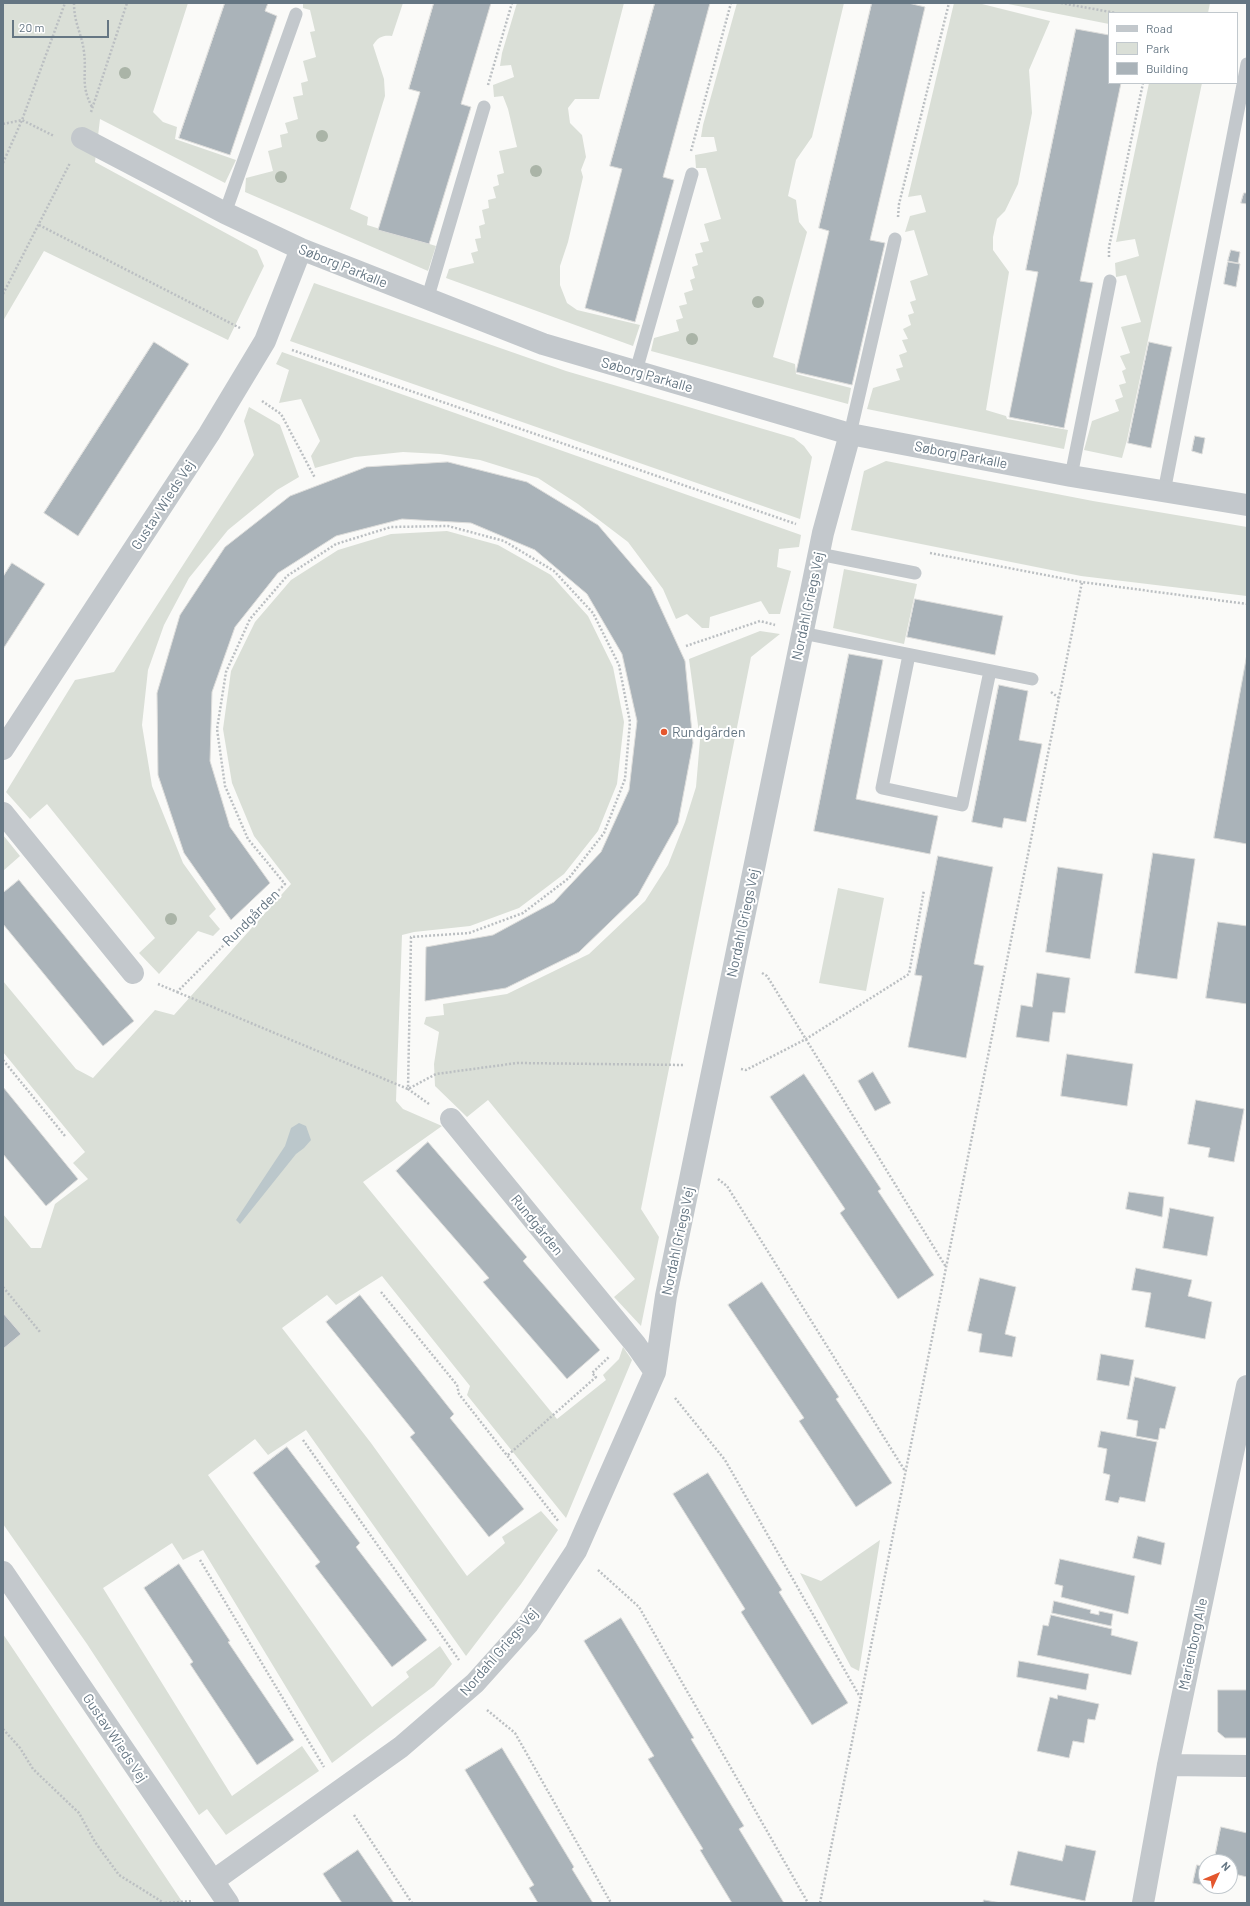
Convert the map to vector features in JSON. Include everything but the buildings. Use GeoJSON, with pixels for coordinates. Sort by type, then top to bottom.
{"type":"FeatureCollection","features":[{"type":"Feature","properties":{"kind":"street","name":"Søborg Parkalle"},"geometry":{"type":"LineString","coordinates":[[82,138],[225,213],[301,249],[427,300],[543,344],[850,434],[1070,476],[1247,505]]}},
{"type":"Feature","properties":{"kind":"street","name":"Gustav Wieds Vej"},"geometry":{"type":"LineString","coordinates":[[3,748],[209,434],[265,341],[301,249]]}},
{"type":"Feature","properties":{"kind":"street","name":"Nordahl Griegs Vej"},"geometry":{"type":"LineString","coordinates":[[213,1881],[401,1747],[470,1688],[528,1624],[576,1551],[655,1372],[666,1296],[802,633],[821,543],[850,434]]}},
{"type":"Feature","properties":{"kind":"street"},"geometry":{"type":"LineString","coordinates":[[3,813],[133,973]]}},
{"type":"Feature","properties":{"kind":"street","name":"Rundgården"},"geometry":{"type":"LineString","coordinates":[[451,1119],[626,1333],[655,1372]]}},
{"type":"Feature","properties":{"kind":"street","name":"Marienborg Alle"},"geometry":{"type":"LineString","coordinates":[[1143,1903],[1168,1765],[1247,1386]]}},
{"type":"Feature","properties":{"kind":"street","name":"Gustav Wieds Vej"},"geometry":{"type":"LineString","coordinates":[[3,1572],[228,1903]]}},
{"type":"Feature","properties":{"kind":"street"},"geometry":{"type":"LineString","coordinates":[[1168,1765],[1247,1766]]}},
{"type":"Feature","properties":{"kind":"lane"},"geometry":{"type":"LineString","coordinates":[[225,213],[296,14]]}},
{"type":"Feature","properties":{"kind":"lane"},"geometry":{"type":"LineString","coordinates":[[1164,492],[1247,64]]}},
{"type":"Feature","properties":{"kind":"lane"},"geometry":{"type":"LineString","coordinates":[[427,300],[484,107]]}},
{"type":"Feature","properties":{"kind":"lane"},"geometry":{"type":"LineString","coordinates":[[636,371],[692,174]]}},
{"type":"Feature","properties":{"kind":"lane"},"geometry":{"type":"LineString","coordinates":[[850,434],[895,239]]}},
{"type":"Feature","properties":{"kind":"lane"},"geometry":{"type":"LineString","coordinates":[[1070,476],[1110,281]]}},
{"type":"Feature","properties":{"kind":"lane"},"geometry":{"type":"LineString","coordinates":[[821,543],[915,573]]}},
{"type":"Feature","properties":{"kind":"lane"},"geometry":{"type":"LineString","coordinates":[[802,633],[1032,679]]}},
{"type":"Feature","properties":{"kind":"lane"},"geometry":{"type":"LineString","coordinates":[[910,655],[882,788],[962,805],[990,671]]}},
{"type":"Feature","properties":{"kind":"path"},"geometry":{"type":"LineString","coordinates":[[3,163],[22,120],[65,3]]}},
{"type":"Feature","properties":{"kind":"path"},"geometry":{"type":"LineString","coordinates":[[74,3],[74,17],[84,51],[84,88],[92,108]]}},
{"type":"Feature","properties":{"kind":"path"},"geometry":{"type":"LineString","coordinates":[[3,294],[39,226],[82,138],[127,3]]}},
{"type":"Feature","properties":{"kind":"path"},"geometry":{"type":"LineString","coordinates":[[484,107],[489,79],[512,3]]}},
{"type":"Feature","properties":{"kind":"path"},"geometry":{"type":"LineString","coordinates":[[692,174],[691,148],[731,3]]}},
{"type":"Feature","properties":{"kind":"path"},"geometry":{"type":"LineString","coordinates":[[895,239],[899,204],[948,3]]}},
{"type":"Feature","properties":{"kind":"path"},"geometry":{"type":"LineString","coordinates":[[1061,3],[1110,12]]}},
{"type":"Feature","properties":{"kind":"path"},"geometry":{"type":"LineString","coordinates":[[1110,281],[1109,247],[1143,84]]}},
{"type":"Feature","properties":{"kind":"path"},"geometry":{"type":"LineString","coordinates":[[3,124],[22,120],[59,138],[82,138]]}},
{"type":"Feature","properties":{"kind":"path"},"geometry":{"type":"LineString","coordinates":[[39,226],[265,341],[821,543]]}},
{"type":"Feature","properties":{"kind":"path"},"geometry":{"type":"LineString","coordinates":[[238,386],[281,414],[315,478]]}},
{"type":"Feature","properties":{"kind":"path","name":"Rundgården"},"geometry":{"type":"LineString","coordinates":[[177,992],[285,884],[248,839],[225,786],[217,729],[226,672],[250,620],[287,576],[336,544],[391,527],[448,526],[504,541],[554,571],[593,613],[619,665],[630,722],[625,779],[604,833],[569,878],[552,891],[522,912],[468,933],[411,937],[408,1089]]}},
{"type":"Feature","properties":{"kind":"path"},"geometry":{"type":"LineString","coordinates":[[925,552],[1082,582],[1247,604]]}},
{"type":"Feature","properties":{"kind":"path"},"geometry":{"type":"LineString","coordinates":[[820,1903],[1082,582]]}},
{"type":"Feature","properties":{"kind":"path"},"geometry":{"type":"LineString","coordinates":[[686,646],[760,621],[802,633]]}},
{"type":"Feature","properties":{"kind":"path"},"geometry":{"type":"LineString","coordinates":[[408,1089],[436,1074],[517,1063],[714,1065],[746,1070],[806,1039],[909,974],[924,890]]}},
{"type":"Feature","properties":{"kind":"path"},"geometry":{"type":"LineString","coordinates":[[737,953],[767,976],[946,1267]]}},
{"type":"Feature","properties":{"kind":"path"},"geometry":{"type":"LineString","coordinates":[[133,973],[408,1089],[451,1119]]}},
{"type":"Feature","properties":{"kind":"path"},"geometry":{"type":"LineString","coordinates":[[3,1060],[65,1136]]}},
{"type":"Feature","properties":{"kind":"path"},"geometry":{"type":"LineString","coordinates":[[694,1162],[727,1186],[905,1471]]}},
{"type":"Feature","properties":{"kind":"path"},"geometry":{"type":"LineString","coordinates":[[3,1287],[40,1332]]}},
{"type":"Feature","properties":{"kind":"path"},"geometry":{"type":"LineString","coordinates":[[381,1292],[457,1385],[459,1394],[560,1522],[576,1551],[639,1607],[808,1903]]}},
{"type":"Feature","properties":{"kind":"path"},"geometry":{"type":"LineString","coordinates":[[508,1455],[596,1377],[592,1373],[610,1356],[605,1350],[626,1333]]}},
{"type":"Feature","properties":{"kind":"path"},"geometry":{"type":"LineString","coordinates":[[655,1372],[725,1460],[860,1698]]}},
{"type":"Feature","properties":{"kind":"path"},"geometry":{"type":"LineString","coordinates":[[303,1440],[470,1688],[515,1733],[611,1903]]}},
{"type":"Feature","properties":{"kind":"path"},"geometry":{"type":"LineString","coordinates":[[200,1560],[339,1792],[412,1903]]}},
{"type":"Feature","properties":{"kind":"path"},"geometry":{"type":"LineString","coordinates":[[3,1729],[20,1748],[32,1770],[79,1813],[95,1842],[119,1875],[164,1903]]}},
{"type":"Feature","properties":{"kind":"green space"},"geometry":{"type":"Polygon","coordinates":[[[3,3],[188,3],[153,112],[163,122],[177,127],[175,139],[236,160],[225,183],[100,119],[95,162],[257,250],[264,266],[228,340],[44,251],[3,321],[3,3]]]}},
{"type":"Feature","properties":{"kind":"green space"},"geometry":{"type":"Polygon","coordinates":[[[303,3],[403,3],[392,36],[381,37],[373,45],[384,79],[385,96],[350,209],[368,217],[367,225],[436,246],[428,271],[245,192],[246,178],[273,171],[268,151],[282,147],[280,135],[288,133],[285,123],[298,119],[293,97],[303,95],[301,83],[308,81],[303,61],[316,57],[310,32],[315,31],[310,10],[303,8],[303,3]]]}},
{"type":"Feature","properties":{"kind":"green space"},"geometry":{"type":"Polygon","coordinates":[[[517,3],[624,3],[599,99],[575,99],[568,108],[570,123],[582,135],[586,157],[581,170],[583,177],[568,242],[560,266],[560,285],[567,303],[577,310],[640,325],[633,346],[446,278],[449,269],[474,263],[471,253],[478,251],[475,239],[481,238],[479,226],[485,224],[482,210],[489,208],[488,200],[496,198],[493,187],[499,185],[497,175],[504,173],[499,151],[517,147],[508,109],[503,96],[494,97],[493,85],[514,77],[511,65],[500,66],[502,53],[517,3]]]}},
{"type":"Feature","properties":{"kind":"green space"},"geometry":{"type":"Polygon","coordinates":[[[737,3],[844,3],[812,137],[796,160],[788,196],[796,200],[799,222],[807,232],[773,357],[795,364],[796,374],[851,388],[848,404],[651,351],[654,338],[679,331],[676,320],[683,318],[679,306],[687,304],[684,293],[693,290],[690,280],[695,278],[692,267],[698,265],[695,254],[703,252],[700,243],[709,241],[704,224],[721,219],[706,168],[696,168],[695,155],[717,151],[714,137],[701,137],[737,3]]]}},
{"type":"Feature","properties":{"kind":"green space"},"geometry":{"type":"Polygon","coordinates":[[[954,3],[978,3],[1050,21],[1029,70],[1032,113],[1018,184],[1005,211],[997,219],[993,237],[993,250],[1009,272],[986,410],[1006,416],[1007,419],[1068,430],[1064,449],[867,409],[873,388],[900,380],[896,369],[903,367],[899,355],[907,352],[902,340],[908,339],[903,329],[911,325],[908,315],[914,313],[910,302],[916,300],[910,281],[928,275],[914,230],[905,232],[910,216],[926,212],[921,195],[908,197],[954,3]]]}},
{"type":"Feature","properties":{"kind":"green space"},"geometry":{"type":"Polygon","coordinates":[[[1003,3],[1210,3],[1208,12],[1108,12],[1108,24],[1003,3]]]}},
{"type":"Feature","properties":{"kind":"green space"},"geometry":{"type":"Polygon","coordinates":[[[1149,84],[1202,84],[1122,458],[1084,450],[1092,421],[1119,411],[1115,400],[1123,397],[1119,385],[1126,383],[1122,371],[1126,369],[1120,356],[1130,353],[1121,327],[1141,322],[1126,275],[1116,277],[1115,263],[1139,256],[1135,239],[1116,242],[1149,84]]]}},
{"type":"Feature","properties":{"kind":"green space"},"geometry":{"type":"Polygon","coordinates":[[[314,283],[566,371],[794,438],[804,446],[812,457],[800,519],[290,341],[314,283]]]}},
{"type":"Feature","properties":{"kind":"green space"},"geometry":{"type":"Polygon","coordinates":[[[282,352],[801,535],[799,547],[779,549],[777,567],[791,571],[780,614],[769,614],[761,601],[710,617],[709,628],[702,628],[687,614],[676,619],[663,589],[628,542],[578,504],[538,478],[480,460],[440,454],[403,452],[355,457],[315,468],[311,456],[320,441],[301,399],[279,403],[289,370],[276,364],[282,352]]]}},
{"type":"Feature","properties":{"kind":"green space"},"geometry":{"type":"Polygon","coordinates":[[[249,407],[280,425],[299,477],[277,490],[228,530],[189,578],[164,625],[148,670],[142,725],[152,786],[183,863],[216,909],[209,916],[220,929],[213,936],[198,931],[159,974],[139,953],[155,938],[47,804],[30,819],[6,792],[75,680],[114,672],[254,455],[244,421],[249,407]]]}},
{"type":"Feature","properties":{"kind":"green space"},"geometry":{"type":"Polygon","coordinates":[[[886,461],[1093,501],[1247,527],[1247,596],[1081,576],[851,530],[864,471],[886,461]]]}},
{"type":"Feature","properties":{"kind":"green space"},"geometry":{"type":"Polygon","coordinates":[[[447,531],[498,545],[551,575],[588,616],[613,667],[624,722],[617,784],[598,831],[564,874],[519,908],[470,926],[414,932],[402,935],[396,1101],[403,1109],[442,1126],[363,1182],[557,1419],[606,1380],[603,1375],[619,1359],[623,1347],[632,1360],[566,1518],[467,1395],[470,1386],[382,1276],[336,1305],[327,1295],[282,1328],[371,1443],[467,1576],[505,1543],[502,1537],[541,1511],[558,1530],[521,1584],[466,1656],[306,1430],[268,1455],[255,1439],[208,1475],[372,1707],[409,1677],[406,1672],[440,1646],[452,1664],[434,1686],[332,1763],[203,1550],[183,1560],[172,1543],[103,1588],[232,1796],[302,1746],[319,1771],[226,1835],[207,1809],[199,1815],[87,1644],[3,1524],[3,1214],[31,1248],[41,1248],[55,1204],[88,1179],[73,1163],[85,1152],[3,1052],[3,981],[76,1069],[93,1078],[155,1010],[174,1015],[291,884],[254,836],[232,783],[223,729],[231,671],[255,622],[291,580],[338,550],[391,534],[447,531]]]}},
{"type":"Feature","properties":{"kind":"green space"},"geometry":{"type":"Polygon","coordinates":[[[844,569],[917,584],[904,644],[833,628],[844,569]]]}},
{"type":"Feature","properties":{"kind":"green space"},"geometry":{"type":"Polygon","coordinates":[[[760,631],[780,634],[751,657],[641,1209],[659,1237],[641,1326],[614,1297],[635,1279],[488,1100],[467,1117],[435,1086],[434,1064],[439,1032],[424,1024],[426,1017],[444,1015],[443,1004],[507,994],[589,954],[645,901],[668,865],[685,822],[696,787],[700,740],[689,659],[760,631]]]}},
{"type":"Feature","properties":{"kind":"green space"},"geometry":{"type":"Polygon","coordinates":[[[3,835],[20,856],[3,871],[3,835]]]}},
{"type":"Feature","properties":{"kind":"green space"},"geometry":{"type":"Polygon","coordinates":[[[838,888],[884,898],[866,991],[819,983],[838,888]]]}},
{"type":"Feature","properties":{"kind":"green space"},"geometry":{"type":"Polygon","coordinates":[[[880,1540],[859,1671],[851,1667],[800,1573],[821,1581],[880,1540]]]}},
{"type":"Feature","properties":{"kind":"green space"},"geometry":{"type":"Polygon","coordinates":[[[3,1634],[183,1903],[3,1903],[3,1634]]]}},
{"type":"Feature","properties":{"kind":"shaded area"},"geometry":{"type":"Polygon","coordinates":[[[299,1123],[306,1126],[311,1140],[296,1154],[240,1224],[236,1220],[285,1146],[291,1128],[299,1123]]]}},
{"type":"Feature","properties":{"kind":"place","name":"Rundgården"},"geometry":{"type":"Point","coordinates":[664,732]}}]}
